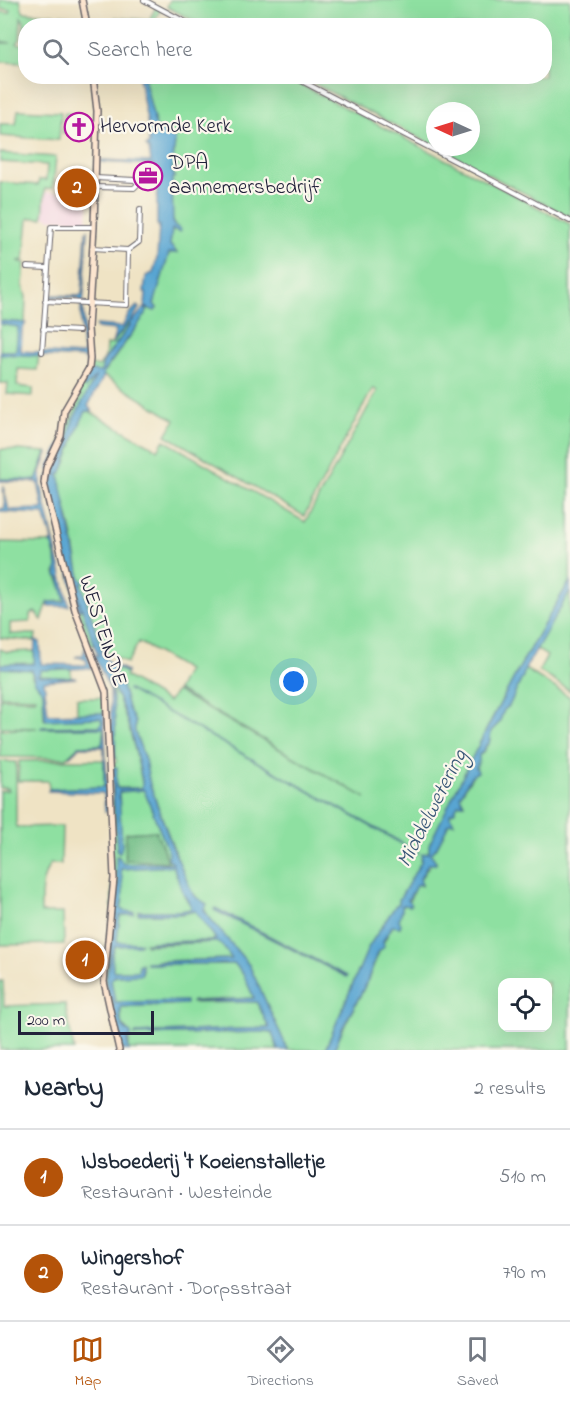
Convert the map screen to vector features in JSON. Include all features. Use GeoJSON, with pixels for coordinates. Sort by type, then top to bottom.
{"type":"FeatureCollection","features":[{"type":"Feature","properties":{"kind":"street"},"geometry":{"type":"LineString","coordinates":[[82,0],[85,18]]}},
{"type":"Feature","properties":{"kind":"street"},"geometry":{"type":"LineString","coordinates":[[144,0],[178,18]]}},
{"type":"Feature","properties":{"kind":"street","name":"WESTEINDE"},"geometry":{"type":"LineString","coordinates":[[94,84],[97,111],[94,227],[84,304],[88,368],[67,403],[60,436],[46,468],[44,483],[75,610],[106,692],[114,878],[104,982],[106,1001],[119,1050]]}},
{"type":"Feature","properties":{"kind":"street"},"geometry":{"type":"LineString","coordinates":[[307,84],[570,220]]}},
{"type":"Feature","properties":{"kind":"street"},"geometry":{"type":"LineString","coordinates":[[95,178],[135,180],[138,184],[134,188],[95,187]]}},
{"type":"Feature","properties":{"kind":"street"},"geometry":{"type":"LineString","coordinates":[[92,248],[128,250],[139,242],[140,208]]}},
{"type":"Feature","properties":{"kind":"street"},"geometry":{"type":"LineString","coordinates":[[42,352],[51,227],[94,227]]}},
{"type":"Feature","properties":{"kind":"street"},"geometry":{"type":"LineString","coordinates":[[45,301],[127,305],[128,250]]}},
{"type":"Feature","properties":{"kind":"street"},"geometry":{"type":"LineString","coordinates":[[27,267],[47,268]]}},
{"type":"Feature","properties":{"kind":"street"},"geometry":{"type":"LineString","coordinates":[[43,329],[78,331]]}},
{"type":"Feature","properties":{"kind":"shaded area"},"geometry":{"type":"Polygon","coordinates":[[[46,192],[89,194],[87,221],[50,219],[44,216],[46,192]]]}},
{"type":"Feature","properties":{"kind":"green space"},"geometry":{"type":"Polygon","coordinates":[[[0,0],[20,0],[23,12],[84,18],[18,18],[18,63],[0,62],[0,43],[11,43],[0,41],[0,12],[10,13],[11,10],[0,9],[0,0]]]}},
{"type":"Feature","properties":{"kind":"green space"},"geometry":{"type":"Polygon","coordinates":[[[170,0],[570,0],[570,217],[453,156],[480,156],[480,102],[426,102],[426,141],[315,84],[552,84],[552,18],[188,18],[167,7],[170,0]]]}},
{"type":"Feature","properties":{"kind":"green space"},"geometry":{"type":"Polygon","coordinates":[[[156,7],[161,9],[156,18],[150,18],[156,7]]]}},
{"type":"Feature","properties":{"kind":"green space"},"geometry":{"type":"Polygon","coordinates":[[[146,84],[300,84],[426,149],[426,156],[439,156],[570,224],[570,581],[491,720],[429,845],[429,853],[422,854],[421,862],[399,900],[400,903],[396,905],[369,946],[325,1050],[288,1050],[249,965],[209,917],[192,892],[150,785],[145,760],[135,732],[135,722],[128,708],[122,686],[111,665],[127,673],[125,676],[168,702],[176,691],[366,798],[177,690],[187,670],[139,642],[127,663],[102,650],[81,584],[72,532],[58,476],[66,463],[87,410],[158,450],[164,440],[305,522],[377,391],[373,388],[304,516],[166,435],[175,420],[102,375],[148,308],[157,308],[154,304],[169,253],[176,252],[170,245],[172,229],[178,231],[171,206],[172,178],[175,176],[172,171],[175,141],[156,128],[146,84]]]}},
{"type":"Feature","properties":{"kind":"green space"},"geometry":{"type":"Polygon","coordinates":[[[18,110],[61,112],[59,140],[0,136],[0,124],[16,124],[18,110]]]}},
{"type":"Feature","properties":{"kind":"green space"},"geometry":{"type":"Polygon","coordinates":[[[65,113],[76,114],[74,134],[63,133],[65,113]]]}},
{"type":"Feature","properties":{"kind":"green space"},"geometry":{"type":"Polygon","coordinates":[[[0,153],[56,157],[53,188],[45,189],[43,218],[28,219],[24,260],[18,261],[25,263],[23,285],[26,297],[25,323],[0,321],[0,182],[38,185],[39,180],[46,180],[47,165],[0,162],[0,153]]]}},
{"type":"Feature","properties":{"kind":"green space"},"geometry":{"type":"Polygon","coordinates":[[[130,322],[131,324],[103,362],[101,372],[91,371],[83,385],[85,388],[96,376],[73,420],[65,444],[60,444],[81,395],[76,393],[91,365],[99,367],[105,357],[106,345],[112,344],[130,322]]]}},
{"type":"Feature","properties":{"kind":"green space"},"geometry":{"type":"Polygon","coordinates":[[[0,323],[21,324],[18,327],[16,351],[0,351],[0,323]]]}},
{"type":"Feature","properties":{"kind":"green space"},"geometry":{"type":"Polygon","coordinates":[[[0,354],[39,355],[37,370],[18,369],[17,386],[33,388],[33,396],[7,394],[8,383],[0,383],[0,354]]]}},
{"type":"Feature","properties":{"kind":"green space"},"geometry":{"type":"Polygon","coordinates":[[[0,450],[46,452],[36,480],[0,479],[0,450]]]}},
{"type":"Feature","properties":{"kind":"green space"},"geometry":{"type":"Polygon","coordinates":[[[0,542],[50,543],[52,545],[58,568],[55,573],[63,590],[65,601],[48,602],[42,620],[35,612],[30,614],[30,622],[10,623],[10,634],[36,634],[35,641],[0,638],[0,542]]]}},
{"type":"Feature","properties":{"kind":"green space"},"geometry":{"type":"Polygon","coordinates":[[[71,569],[96,646],[90,645],[78,610],[81,610],[71,569]]]}},
{"type":"Feature","properties":{"kind":"green space"},"geometry":{"type":"Polygon","coordinates":[[[570,591],[570,691],[539,671],[547,656],[536,649],[570,591]]]}},
{"type":"Feature","properties":{"kind":"green space"},"geometry":{"type":"Polygon","coordinates":[[[0,649],[7,652],[34,651],[35,663],[0,664],[0,649]]]}},
{"type":"Feature","properties":{"kind":"green space"},"geometry":{"type":"Polygon","coordinates":[[[0,668],[32,669],[32,677],[43,692],[44,719],[100,718],[102,720],[101,726],[42,728],[102,727],[104,728],[102,745],[79,746],[66,758],[0,757],[0,730],[37,728],[0,727],[0,698],[35,699],[36,697],[0,696],[0,668]]]}},
{"type":"Feature","properties":{"kind":"green space"},"geometry":{"type":"Polygon","coordinates":[[[71,668],[71,678],[38,676],[41,670],[71,668]]]}},
{"type":"Feature","properties":{"kind":"green space"},"geometry":{"type":"Polygon","coordinates":[[[525,669],[570,697],[570,1050],[334,1050],[384,941],[393,926],[400,927],[401,907],[409,902],[416,884],[422,886],[420,879],[431,863],[435,864],[431,854],[439,844],[449,823],[454,823],[449,816],[450,813],[454,812],[458,804],[464,804],[460,796],[476,770],[479,754],[482,754],[490,740],[491,731],[499,723],[504,710],[509,706],[525,669]]]}},
{"type":"Feature","properties":{"kind":"green space"},"geometry":{"type":"Polygon","coordinates":[[[109,679],[130,732],[143,788],[117,788],[112,770],[112,764],[116,763],[113,693],[109,679]]]}},
{"type":"Feature","properties":{"kind":"green space"},"geometry":{"type":"Polygon","coordinates":[[[77,698],[103,698],[104,713],[77,714],[77,698]]]}},
{"type":"Feature","properties":{"kind":"green space"},"geometry":{"type":"Polygon","coordinates":[[[104,760],[104,787],[49,789],[48,781],[18,781],[19,761],[104,760]]]}},
{"type":"Feature","properties":{"kind":"green space"},"geometry":{"type":"Polygon","coordinates":[[[0,761],[16,762],[16,827],[62,826],[61,864],[50,864],[44,876],[41,913],[63,913],[64,944],[0,945],[0,791],[9,790],[0,788],[0,761]]]}},
{"type":"Feature","properties":{"kind":"green space"},"geometry":{"type":"Polygon","coordinates":[[[112,770],[118,852],[119,792],[144,790],[173,863],[123,864],[119,857],[109,949],[112,1004],[123,1050],[120,1050],[104,981],[112,915],[112,770]],[[156,831],[126,833],[126,860],[168,862],[156,831]]]}},
{"type":"Feature","properties":{"kind":"green space"},"geometry":{"type":"Polygon","coordinates":[[[156,831],[168,862],[125,860],[126,833],[156,831]]]}},
{"type":"Feature","properties":{"kind":"green space"},"geometry":{"type":"Polygon","coordinates":[[[173,866],[191,909],[139,911],[138,914],[183,914],[195,911],[216,938],[211,941],[154,942],[145,943],[146,945],[217,942],[232,959],[157,961],[147,964],[235,964],[243,974],[254,998],[192,1001],[192,1003],[257,1002],[269,1028],[136,1033],[135,1035],[263,1032],[272,1033],[278,1050],[129,1050],[129,1032],[121,1024],[121,1007],[172,1005],[115,1002],[111,980],[113,977],[142,973],[141,964],[138,971],[113,971],[112,955],[115,946],[123,945],[116,940],[120,915],[134,913],[123,911],[121,908],[119,881],[121,869],[173,866]]]}},
{"type":"Feature","properties":{"kind":"green space"},"geometry":{"type":"Polygon","coordinates":[[[0,981],[3,981],[4,1006],[65,1004],[74,1050],[0,1050],[0,981]]]}},
{"type":"Feature","properties":{"kind":"water"},"geometry":{"type":"Polygon","coordinates":[[[140,84],[146,84],[156,128],[174,138],[175,141],[172,171],[175,177],[172,178],[173,224],[181,230],[180,232],[172,229],[170,245],[177,253],[169,253],[154,304],[157,308],[155,311],[145,307],[146,293],[144,292],[146,276],[153,273],[157,258],[159,225],[157,225],[157,188],[153,165],[101,162],[101,160],[151,162],[149,149],[146,146],[149,144],[140,84]]]}},
{"type":"Feature","properties":{"kind":"water"},"geometry":{"type":"Polygon","coordinates":[[[88,230],[83,307],[86,364],[85,358],[0,354],[0,351],[16,351],[18,327],[0,324],[0,321],[26,323],[22,330],[21,351],[81,355],[83,353],[81,302],[77,298],[50,297],[50,295],[79,296],[82,294],[86,232],[88,230]]]}},
{"type":"Feature","properties":{"kind":"water"},"geometry":{"type":"Polygon","coordinates":[[[137,306],[139,308],[131,321],[144,308],[147,310],[146,314],[104,371],[104,376],[88,406],[92,411],[86,411],[61,474],[59,474],[80,578],[84,582],[81,584],[101,647],[101,654],[110,663],[127,671],[127,673],[112,666],[135,722],[135,732],[145,760],[150,785],[172,846],[192,892],[194,896],[207,904],[204,910],[249,965],[288,1050],[278,1050],[272,1033],[263,1032],[135,1035],[136,1033],[269,1028],[257,1002],[191,1002],[254,998],[243,974],[235,964],[146,964],[146,962],[232,959],[217,942],[145,944],[216,939],[195,911],[177,914],[138,914],[139,911],[191,909],[173,866],[121,869],[123,893],[121,908],[123,911],[134,912],[134,914],[120,916],[117,940],[118,942],[141,943],[115,946],[112,955],[113,971],[138,971],[139,964],[142,964],[142,973],[115,976],[111,980],[115,1002],[186,1001],[186,1004],[121,1007],[121,1023],[131,1033],[131,1037],[127,1039],[129,1050],[123,1050],[115,1024],[112,999],[110,999],[106,984],[118,882],[116,856],[123,864],[173,863],[168,858],[169,853],[144,790],[119,792],[122,846],[120,852],[117,850],[113,767],[117,768],[116,787],[119,789],[142,788],[142,780],[125,715],[108,679],[113,698],[115,718],[115,758],[112,758],[110,690],[94,655],[98,656],[71,569],[81,610],[78,610],[47,479],[48,475],[51,476],[49,481],[52,481],[53,476],[56,475],[64,447],[53,471],[48,470],[49,466],[60,445],[65,444],[73,420],[96,376],[85,388],[82,385],[91,371],[101,372],[103,362],[131,324],[129,322],[112,344],[116,330],[96,328],[96,325],[122,327],[129,314],[137,306]]]}},
{"type":"Feature","properties":{"kind":"water"},"geometry":{"type":"Polygon","coordinates":[[[47,452],[41,472],[41,485],[69,606],[48,606],[48,602],[64,602],[65,600],[59,578],[56,576],[56,559],[44,514],[0,512],[0,509],[5,508],[3,486],[9,510],[43,509],[38,482],[0,481],[0,479],[36,480],[47,452]]]}},
{"type":"Feature","properties":{"kind":"water"},"geometry":{"type":"Polygon","coordinates":[[[570,581],[570,591],[525,669],[509,706],[504,710],[499,723],[491,731],[489,744],[479,754],[476,768],[478,772],[471,776],[460,796],[464,804],[458,804],[454,812],[450,813],[454,823],[449,823],[431,854],[436,864],[428,864],[420,879],[422,885],[417,884],[408,900],[410,906],[402,905],[400,927],[392,926],[383,941],[384,947],[377,953],[367,982],[342,1029],[334,1050],[325,1050],[369,946],[396,905],[399,904],[399,900],[421,862],[422,854],[429,853],[429,845],[496,711],[570,581]]]}},
{"type":"Feature","properties":{"kind":"water"},"geometry":{"type":"Polygon","coordinates":[[[35,640],[40,642],[41,664],[86,665],[85,658],[75,657],[83,655],[85,648],[92,668],[41,670],[38,676],[77,678],[44,681],[48,714],[104,713],[108,811],[105,812],[103,793],[48,791],[49,789],[104,787],[104,747],[80,747],[69,757],[79,746],[102,745],[104,728],[41,728],[100,726],[102,722],[100,718],[45,720],[43,692],[34,681],[32,670],[0,668],[0,664],[34,664],[35,640]]]}},
{"type":"Feature","properties":{"kind":"water"},"geometry":{"type":"Polygon","coordinates":[[[127,689],[418,852],[418,853],[127,689]]]}},
{"type":"Feature","properties":{"kind":"water"},"geometry":{"type":"Polygon","coordinates":[[[215,908],[347,976],[347,977],[214,910],[215,908]]]}},
{"type":"Feature","properties":{"kind":"place","name":"Hervormde Kerk"},"geometry":{"type":"Point","coordinates":[79,127]}},
{"type":"Feature","properties":{"kind":"place","name":"DPA aannemersbedrijf"},"geometry":{"type":"Point","coordinates":[148,176]}},
{"type":"Feature","properties":{"kind":"place","name":"Wingershof"},"geometry":{"type":"Point","coordinates":[77,188]}},
{"type":"Feature","properties":{"kind":"place","name":"IJsboederij 't Koeienstalletje"},"geometry":{"type":"Point","coordinates":[85,960]}},
{"type":"Feature","properties":{"kind":"water label","name":"Middelwetering"},"geometry":{"type":"Point","coordinates":[433,809]}}]}
